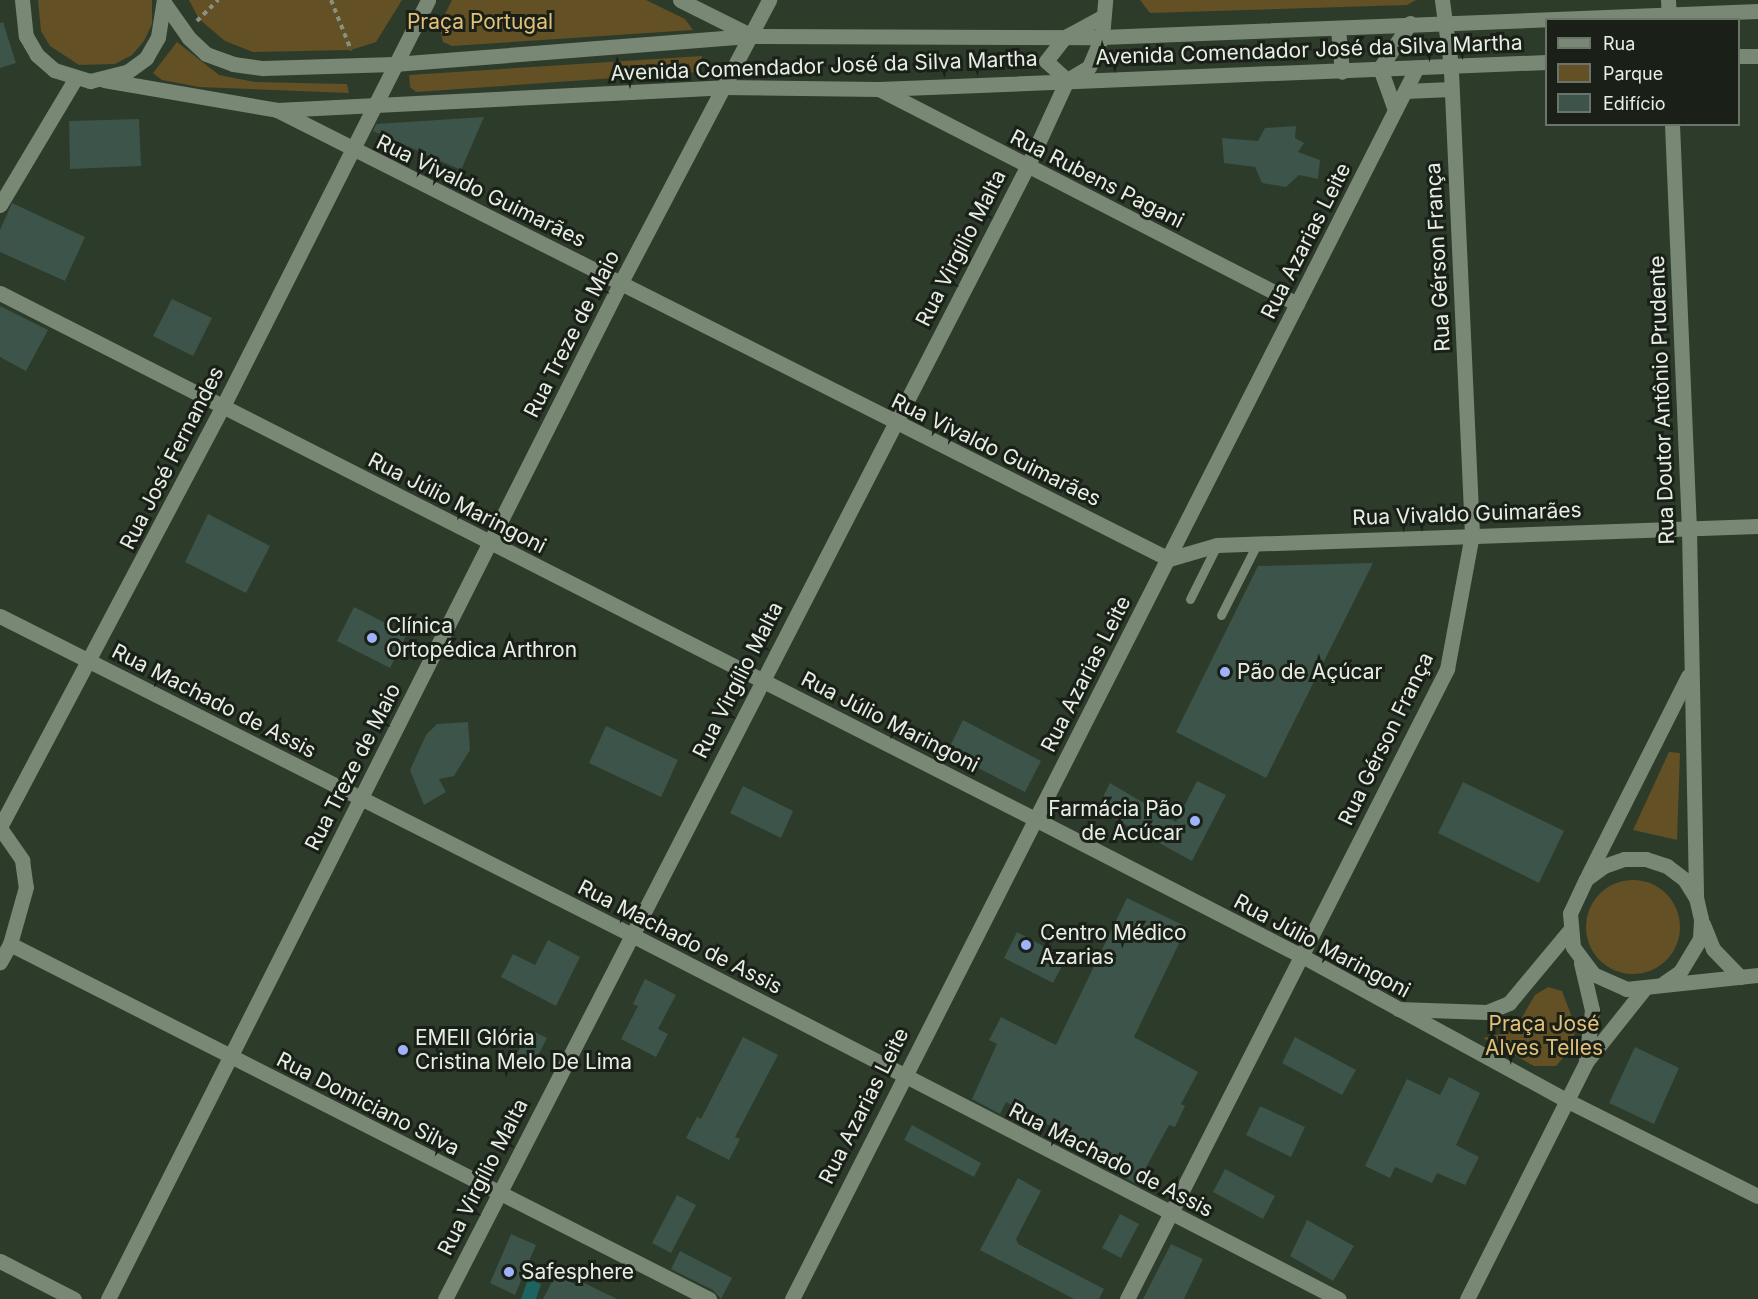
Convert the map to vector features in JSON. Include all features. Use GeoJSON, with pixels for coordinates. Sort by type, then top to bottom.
{"type":"FeatureCollection","features":[{"type":"Feature","properties":{"kind":"street"},"geometry":{"type":"LineString","coordinates":[[9,0],[21,7],[26,36],[37,55],[54,70],[75,79],[104,80],[127,72],[146,58],[158,37],[165,2]]}},
{"type":"Feature","properties":{"kind":"street"},"geometry":{"type":"LineString","coordinates":[[394,64],[428,0]]}},
{"type":"Feature","properties":{"kind":"street"},"geometry":{"type":"LineString","coordinates":[[680,0],[752,36]]}},
{"type":"Feature","properties":{"kind":"street","name":"Rua Treze de Maio"},"geometry":{"type":"LineString","coordinates":[[108,1299],[228,1056],[491,544],[620,284],[770,0]]}},
{"type":"Feature","properties":{"kind":"street"},"geometry":{"type":"LineString","coordinates":[[1102,17],[1065,37],[1046,61],[1067,80],[1089,67],[1102,37],[1105,0]]}},
{"type":"Feature","properties":{"kind":"street","name":"Rua Gérson França"},"geometry":{"type":"LineString","coordinates":[[1127,1299],[1447,669],[1472,534],[1451,66],[1442,22],[1442,0]]}},
{"type":"Feature","properties":{"kind":"street","name":"Avenida Comendador José da Silva Martha"},"geometry":{"type":"LineString","coordinates":[[165,2],[185,33],[206,54],[233,64],[353,66],[752,36],[1102,37],[1338,29],[1410,23],[1668,11],[1758,11]]}},
{"type":"Feature","properties":{"kind":"street"},"geometry":{"type":"LineString","coordinates":[[1395,110],[1380,68],[1410,23]]}},
{"type":"Feature","properties":{"kind":"street"},"geometry":{"type":"LineString","coordinates":[[1338,29],[1342,72]]}},
{"type":"Feature","properties":{"kind":"street"},"geometry":{"type":"LineString","coordinates":[[1740,56],[1758,56]]}},
{"type":"Feature","properties":{"kind":"street","name":"Avenida Comendador José da Silva Martha"},"geometry":{"type":"LineString","coordinates":[[104,80],[277,110],[724,87],[879,89],[1545,62]]}},
{"type":"Feature","properties":{"kind":"street","name":"Rua José Fernandes"},"geometry":{"type":"LineString","coordinates":[[0,828],[91,661],[222,408],[394,64]]}},
{"type":"Feature","properties":{"kind":"street","name":"Rua Azarias Leite"},"geometry":{"type":"LineString","coordinates":[[792,1299],[902,1077],[1417,68]]}},
{"type":"Feature","properties":{"kind":"street"},"geometry":{"type":"LineString","coordinates":[[0,205],[75,79]]}},
{"type":"Feature","properties":{"kind":"street","name":"Rua Virgílio Malta"},"geometry":{"type":"LineString","coordinates":[[445,1299],[630,934],[1027,167],[1067,80]]}},
{"type":"Feature","properties":{"kind":"street","name":"Rua Rubens Pagani"},"geometry":{"type":"LineString","coordinates":[[879,89],[1297,304]]}},
{"type":"Feature","properties":{"kind":"street"},"geometry":{"type":"LineString","coordinates":[[1405,91],[1451,89]]}},
{"type":"Feature","properties":{"kind":"street","name":"Rua Vivaldo Guimarães"},"geometry":{"type":"LineString","coordinates":[[277,110],[351,150],[1168,559],[1217,545],[1472,534],[1758,526]]}},
{"type":"Feature","properties":{"kind":"street","name":"Rua Doutor Antônio Prudente"},"geometry":{"type":"LineString","coordinates":[[1672,126],[1689,528],[1689,674],[1696,898]]}},
{"type":"Feature","properties":{"kind":"street","name":"Rua Júlio Maringoni"},"geometry":{"type":"LineString","coordinates":[[0,292],[222,408],[1302,956],[1394,1009],[1568,1101],[1758,1196]]}},
{"type":"Feature","properties":{"kind":"street","name":"Rua Machado de Assis"},"geometry":{"type":"LineString","coordinates":[[0,616],[630,934],[902,1077],[1338,1299]]}},
{"type":"Feature","properties":{"kind":"street","name":"Rua Doutor Antônio Prudente"},"geometry":{"type":"LineString","coordinates":[[1586,879],[1689,674]]}},
{"type":"Feature","properties":{"kind":"street"},"geometry":{"type":"LineString","coordinates":[[0,828],[22,860],[26,886],[10,944],[0,962]]}},
{"type":"Feature","properties":{"kind":"street"},"geometry":{"type":"LineString","coordinates":[[1394,1009],[1487,1012],[1509,1003],[1569,931],[1576,894],[1586,879],[1604,866],[1624,859],[1646,859],[1666,866],[1684,879],[1696,898],[1701,920],[1713,949],[1740,977]]}},
{"type":"Feature","properties":{"kind":"street"},"geometry":{"type":"LineString","coordinates":[[1664,983],[1680,972],[1692,957],[1701,920]]}},
{"type":"Feature","properties":{"kind":"street"},"geometry":{"type":"LineString","coordinates":[[1569,931],[1580,961],[1592,1010],[1586,1062]]}},
{"type":"Feature","properties":{"kind":"street","name":"Rua Domiciano Silva"},"geometry":{"type":"LineString","coordinates":[[10,944],[709,1299]]}},
{"type":"Feature","properties":{"kind":"street"},"geometry":{"type":"LineString","coordinates":[[1580,961],[1608,984],[1644,989],[1664,983],[1758,975]]}},
{"type":"Feature","properties":{"kind":"street"},"geometry":{"type":"LineString","coordinates":[[1467,1299],[1586,1062],[1644,989]]}},
{"type":"Feature","properties":{"kind":"street"},"geometry":{"type":"LineString","coordinates":[[0,1261],[74,1299]]}},
{"type":"Feature","properties":{"kind":"lane"},"geometry":{"type":"LineString","coordinates":[[1221,615],[1257,544]]}},
{"type":"Feature","properties":{"kind":"lane"},"geometry":{"type":"LineString","coordinates":[[1190,599],[1217,545]]}},
{"type":"Feature","properties":{"kind":"path"},"geometry":{"type":"LineString","coordinates":[[185,33],[218,0]]}},
{"type":"Feature","properties":{"kind":"path"},"geometry":{"type":"LineString","coordinates":[[331,0],[353,66]]}},
{"type":"Feature","properties":{"kind":"green space"},"geometry":{"type":"Polygon","coordinates":[[[38,0],[152,0],[152,24],[144,41],[132,55],[115,64],[79,65],[50,46],[41,31],[38,0]]]}},
{"type":"Feature","properties":{"kind":"green space","name":"Praça Portugal"},"geometry":{"type":"Polygon","coordinates":[[[189,0],[402,0],[376,42],[351,50],[253,52],[225,41],[199,19],[189,0]]]}},
{"type":"Feature","properties":{"kind":"green space","name":"Praça Portugal"},"geometry":{"type":"Polygon","coordinates":[[[452,0],[646,0],[685,19],[693,30],[452,46],[443,42],[439,26],[452,0]]]}},
{"type":"Feature","properties":{"kind":"green space"},"geometry":{"type":"Polygon","coordinates":[[[1140,0],[1416,0],[1407,5],[1150,13],[1140,0]]]}},
{"type":"Feature","properties":{"kind":"green space"},"geometry":{"type":"Polygon","coordinates":[[[177,42],[219,75],[255,82],[347,84],[349,93],[199,87],[162,80],[153,73],[177,42]]]}},
{"type":"Feature","properties":{"kind":"green space","name":"Praça Portugal"},"geometry":{"type":"Polygon","coordinates":[[[702,56],[700,72],[416,92],[410,87],[409,75],[702,56]]]}},
{"type":"Feature","properties":{"kind":"green space"},"geometry":{"type":"Polygon","coordinates":[[[1669,752],[1680,753],[1677,840],[1633,830],[1669,752]]]}},
{"type":"Feature","properties":{"kind":"green space"},"geometry":{"type":"Polygon","coordinates":[[[1633,880],[1651,884],[1666,894],[1676,909],[1680,927],[1676,945],[1666,960],[1651,970],[1633,974],[1615,970],[1600,960],[1590,945],[1586,927],[1590,909],[1600,894],[1615,884],[1633,880]]]}},
{"type":"Feature","properties":{"kind":"green space","name":"Praça José Alves Telles"},"geometry":{"type":"Polygon","coordinates":[[[1548,987],[1562,991],[1576,1028],[1570,1050],[1556,1066],[1534,1066],[1483,1038],[1500,1034],[1521,1019],[1535,995],[1548,987]]]}},
{"type":"Feature","properties":{"kind":"water"},"geometry":{"type":"Polygon","coordinates":[[[528,1279],[541,1284],[536,1299],[521,1299],[528,1279]]]}},
{"type":"Feature","properties":{"kind":"building"},"geometry":{"type":"Polygon","coordinates":[[[3,22],[16,63],[0,68],[0,23],[3,22]]]}},
{"type":"Feature","properties":{"kind":"building"},"geometry":{"type":"Polygon","coordinates":[[[484,117],[461,170],[373,131],[376,124],[484,117]]]}},
{"type":"Feature","properties":{"kind":"building"},"geometry":{"type":"Polygon","coordinates":[[[139,119],[141,166],[70,169],[69,121],[139,119]]]}},
{"type":"Feature","properties":{"kind":"building"},"geometry":{"type":"Polygon","coordinates":[[[1296,126],[1295,138],[1304,143],[1298,152],[1320,160],[1318,179],[1299,175],[1286,187],[1262,183],[1255,167],[1224,163],[1222,138],[1258,141],[1265,128],[1296,126]]]}},
{"type":"Feature","properties":{"kind":"building"},"geometry":{"type":"Polygon","coordinates":[[[12,203],[85,237],[65,281],[0,252],[0,230],[12,203]]]}},
{"type":"Feature","properties":{"kind":"building"},"geometry":{"type":"Polygon","coordinates":[[[172,299],[212,318],[193,356],[153,336],[172,299]]]}},
{"type":"Feature","properties":{"kind":"building"},"geometry":{"type":"Polygon","coordinates":[[[0,306],[48,330],[26,371],[0,357],[0,306]]]}},
{"type":"Feature","properties":{"kind":"building"},"geometry":{"type":"Polygon","coordinates":[[[208,514],[270,546],[246,593],[185,562],[208,514]]]}},
{"type":"Feature","properties":{"kind":"building"},"geometry":{"type":"Polygon","coordinates":[[[1373,563],[1266,778],[1176,732],[1258,566],[1373,563]]]}},
{"type":"Feature","properties":{"kind":"building","name":"Clínica Ortopédica Arthron"},"geometry":{"type":"Polygon","coordinates":[[[354,607],[407,634],[390,668],[337,641],[354,607]]]}},
{"type":"Feature","properties":{"kind":"building"},"geometry":{"type":"Polygon","coordinates":[[[963,720],[1041,761],[1025,792],[947,752],[963,720]]]}},
{"type":"Feature","properties":{"kind":"building"},"geometry":{"type":"Polygon","coordinates":[[[468,722],[470,750],[454,776],[439,779],[446,792],[424,805],[410,770],[426,735],[437,724],[468,722]]]}},
{"type":"Feature","properties":{"kind":"building"},"geometry":{"type":"Polygon","coordinates":[[[606,726],[678,760],[661,797],[589,763],[606,726]]]}},
{"type":"Feature","properties":{"kind":"building"},"geometry":{"type":"Polygon","coordinates":[[[1197,781],[1226,795],[1192,861],[1097,809],[1110,783],[1176,822],[1197,781]]]}},
{"type":"Feature","properties":{"kind":"building"},"geometry":{"type":"Polygon","coordinates":[[[1463,782],[1564,831],[1539,883],[1438,833],[1463,782]]]}},
{"type":"Feature","properties":{"kind":"building"},"geometry":{"type":"Polygon","coordinates":[[[743,786],[793,811],[781,838],[730,813],[743,786]]]}},
{"type":"Feature","properties":{"kind":"building"},"geometry":{"type":"Polygon","coordinates":[[[1127,898],[1187,927],[1134,1037],[1198,1072],[1181,1104],[1185,1106],[1175,1127],[1169,1125],[1137,1184],[1092,1161],[1097,1151],[1006,1102],[1000,1114],[972,1099],[997,1044],[989,1040],[1001,1017],[1056,1045],[1127,898]]]}},
{"type":"Feature","properties":{"kind":"building","name":"Centro Médico Azarias"},"geometry":{"type":"Polygon","coordinates":[[[1017,932],[1066,958],[1053,983],[1004,958],[1017,932]]]}},
{"type":"Feature","properties":{"kind":"building"},"geometry":{"type":"Polygon","coordinates":[[[548,940],[580,957],[556,1006],[501,977],[513,954],[535,965],[548,940]]]}},
{"type":"Feature","properties":{"kind":"building"},"geometry":{"type":"Polygon","coordinates":[[[645,979],[676,995],[658,1029],[668,1034],[656,1057],[621,1039],[638,1006],[633,1004],[645,979]]]}},
{"type":"Feature","properties":{"kind":"building"},"geometry":{"type":"Polygon","coordinates":[[[529,1029],[547,1038],[534,1063],[517,1054],[529,1029]]]}},
{"type":"Feature","properties":{"kind":"building"},"geometry":{"type":"Polygon","coordinates":[[[743,1037],[778,1055],[735,1137],[740,1139],[729,1160],[686,1138],[697,1117],[701,1119],[743,1037]]]}},
{"type":"Feature","properties":{"kind":"building"},"geometry":{"type":"Polygon","coordinates":[[[1295,1037],[1356,1070],[1342,1095],[1282,1063],[1295,1037]]]}},
{"type":"Feature","properties":{"kind":"building"},"geometry":{"type":"Polygon","coordinates":[[[1635,1047],[1679,1068],[1654,1124],[1609,1103],[1635,1047]]]}},
{"type":"Feature","properties":{"kind":"building"},"geometry":{"type":"Polygon","coordinates":[[[1449,1077],[1480,1093],[1456,1145],[1479,1157],[1465,1185],[1437,1173],[1432,1183],[1395,1167],[1390,1178],[1365,1166],[1407,1079],[1440,1095],[1449,1077]]]}},
{"type":"Feature","properties":{"kind":"building"},"geometry":{"type":"Polygon","coordinates":[[[1260,1106],[1305,1127],[1291,1157],[1246,1135],[1260,1106]]]}},
{"type":"Feature","properties":{"kind":"building"},"geometry":{"type":"Polygon","coordinates":[[[912,1125],[981,1163],[974,1177],[904,1140],[912,1125]]]}},
{"type":"Feature","properties":{"kind":"building"},"geometry":{"type":"Polygon","coordinates":[[[1225,1169],[1275,1196],[1263,1219],[1213,1192],[1225,1169]]]}},
{"type":"Feature","properties":{"kind":"building"},"geometry":{"type":"Polygon","coordinates":[[[1018,1178],[1041,1191],[1016,1239],[1018,1244],[1104,1289],[1099,1299],[1074,1299],[980,1250],[1018,1178]]]}},
{"type":"Feature","properties":{"kind":"building"},"geometry":{"type":"Polygon","coordinates":[[[677,1195],[696,1205],[671,1253],[652,1243],[677,1195]]]}},
{"type":"Feature","properties":{"kind":"building"},"geometry":{"type":"Polygon","coordinates":[[[1120,1214],[1139,1224],[1121,1258],[1102,1248],[1120,1214]]]}},
{"type":"Feature","properties":{"kind":"building"},"geometry":{"type":"Polygon","coordinates":[[[1307,1220],[1354,1246],[1333,1281],[1290,1256],[1307,1220]]]}},
{"type":"Feature","properties":{"kind":"building"},"geometry":{"type":"Polygon","coordinates":[[[511,1234],[536,1245],[515,1295],[490,1283],[511,1234]]]}},
{"type":"Feature","properties":{"kind":"building"},"geometry":{"type":"Polygon","coordinates":[[[1171,1244],[1203,1259],[1184,1299],[1143,1299],[1171,1244]]]}},
{"type":"Feature","properties":{"kind":"building"},"geometry":{"type":"Polygon","coordinates":[[[680,1251],[732,1278],[721,1299],[713,1290],[671,1269],[680,1251]]]}},
{"type":"Feature","properties":{"kind":"building"},"geometry":{"type":"Polygon","coordinates":[[[556,1274],[578,1286],[580,1281],[617,1299],[543,1299],[556,1274]]]}},
{"type":"Feature","properties":{"kind":"place","name":"Clínica Ortopédica Arthron"},"geometry":{"type":"Point","coordinates":[372,638]}},
{"type":"Feature","properties":{"kind":"place","name":"Pão de Açúcar"},"geometry":{"type":"Point","coordinates":[1225,672]}},
{"type":"Feature","properties":{"kind":"place","name":"Farmácia Pão de Acúcar"},"geometry":{"type":"Point","coordinates":[1195,821]}},
{"type":"Feature","properties":{"kind":"place","name":"Centro Médico Azarias"},"geometry":{"type":"Point","coordinates":[1026,945]}},
{"type":"Feature","properties":{"kind":"place","name":"EMEII Glória Cristina Melo De Lima"},"geometry":{"type":"Point","coordinates":[403,1050]}},
{"type":"Feature","properties":{"kind":"place","name":"Safesphere"},"geometry":{"type":"Point","coordinates":[509,1272]}}]}
